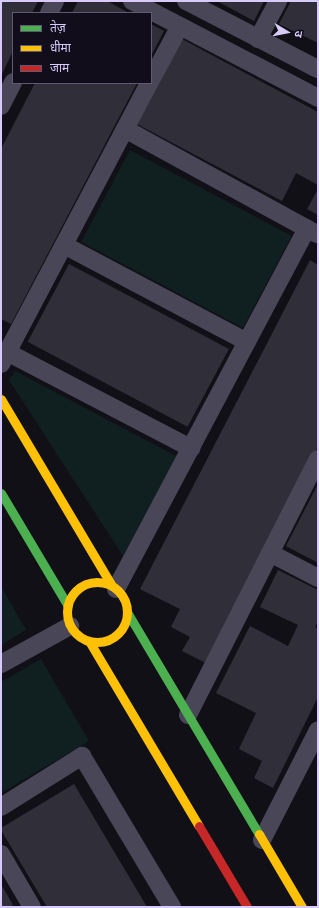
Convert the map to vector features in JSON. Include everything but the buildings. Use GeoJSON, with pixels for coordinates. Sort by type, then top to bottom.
{"type":"FeatureCollection","features":[{"type":"Feature","properties":{"kind":"street"},"geometry":{"type":"LineString","coordinates":[[50,12],[55,1]]}},
{"type":"Feature","properties":{"kind":"street"},"geometry":{"type":"LineString","coordinates":[[132,1],[318,98]]}},
{"type":"Feature","properties":{"kind":"street"},"geometry":{"type":"LineString","coordinates":[[186,1],[318,69]]}},
{"type":"Feature","properties":{"kind":"street"},"geometry":{"type":"LineString","coordinates":[[258,38],[278,1]]}},
{"type":"Feature","properties":{"kind":"street"},"geometry":{"type":"LineString","coordinates":[[152,78],[180,26]]}},
{"type":"Feature","properties":{"kind":"street"},"geometry":{"type":"LineString","coordinates":[[1,106],[12,84]]}},
{"type":"Feature","properties":{"kind":"street"},"geometry":{"type":"LineString","coordinates":[[148,84],[4,358],[191,448]]}},
{"type":"Feature","properties":{"kind":"street"},"geometry":{"type":"LineString","coordinates":[[114,588],[247,342],[313,232],[125,129]]}},
{"type":"Feature","properties":{"kind":"street"},"geometry":{"type":"LineString","coordinates":[[64,245],[247,342]]}},
{"type":"Feature","properties":{"kind":"street"},"geometry":{"type":"LineString","coordinates":[[1,399],[114,588],[124,600],[127,612],[302,907]]}},
{"type":"Feature","properties":{"kind":"street"},"geometry":{"type":"LineString","coordinates":[[188,715],[318,459]]}},
{"type":"Feature","properties":{"kind":"street"},"geometry":{"type":"LineString","coordinates":[[1,493],[68,606],[70,626],[76,634],[89,641],[99,642],[114,637],[125,622],[127,612]]}},
{"type":"Feature","properties":{"kind":"street"},"geometry":{"type":"LineString","coordinates":[[270,554],[318,578]]}},
{"type":"Feature","properties":{"kind":"street"},"geometry":{"type":"LineString","coordinates":[[68,606],[74,593],[84,585],[96,582],[114,588]]}},
{"type":"Feature","properties":{"kind":"street"},"geometry":{"type":"LineString","coordinates":[[1,664],[70,626]]}},
{"type":"Feature","properties":{"kind":"street"},"geometry":{"type":"LineString","coordinates":[[89,641],[246,907]]}},
{"type":"Feature","properties":{"kind":"street"},"geometry":{"type":"LineString","coordinates":[[262,840],[318,730]]}},
{"type":"Feature","properties":{"kind":"street"},"geometry":{"type":"LineString","coordinates":[[1,807],[82,756],[172,907]]}},
{"type":"Feature","properties":{"kind":"street"},"geometry":{"type":"LineString","coordinates":[[1,854],[32,907]]}},
{"type":"Feature","properties":{"kind":"shaded area"},"geometry":{"type":"Polygon","coordinates":[[[130,150],[292,236],[243,328],[81,242],[130,150]]]}},
{"type":"Feature","properties":{"kind":"shaded area"},"geometry":{"type":"Polygon","coordinates":[[[15,371],[176,456],[123,556],[9,380],[15,371]]]}},
{"type":"Feature","properties":{"kind":"shaded area"},"geometry":{"type":"Polygon","coordinates":[[[1,586],[26,630],[1,645],[1,586]]]}},
{"type":"Feature","properties":{"kind":"shaded area"},"geometry":{"type":"Polygon","coordinates":[[[41,659],[89,741],[1,793],[1,682],[41,659]]]}},
{"type":"Feature","properties":{"kind":"traffic: fast"},"geometry":{"type":"LineString","coordinates":[[1,493],[68,606]]}},
{"type":"Feature","properties":{"kind":"traffic: fast"},"geometry":{"type":"LineString","coordinates":[[127,612],[259,834]]}},
{"type":"Feature","properties":{"kind":"traffic: slow"},"geometry":{"type":"LineString","coordinates":[[1,399],[112,586]]}},
{"type":"Feature","properties":{"kind":"traffic: slow"},"geometry":{"type":"LineString","coordinates":[[97,582],[114,587],[122,595],[127,612],[122,629],[114,637],[97,642],[80,637],[72,629],[67,612],[72,595],[80,587],[97,582]]}},
{"type":"Feature","properties":{"kind":"traffic: slow"},"geometry":{"type":"LineString","coordinates":[[89,641],[199,826]]}},
{"type":"Feature","properties":{"kind":"traffic: slow"},"geometry":{"type":"LineString","coordinates":[[259,834],[302,907]]}},
{"type":"Feature","properties":{"kind":"traffic: jam"},"geometry":{"type":"LineString","coordinates":[[199,826],[247,907]]}}]}
